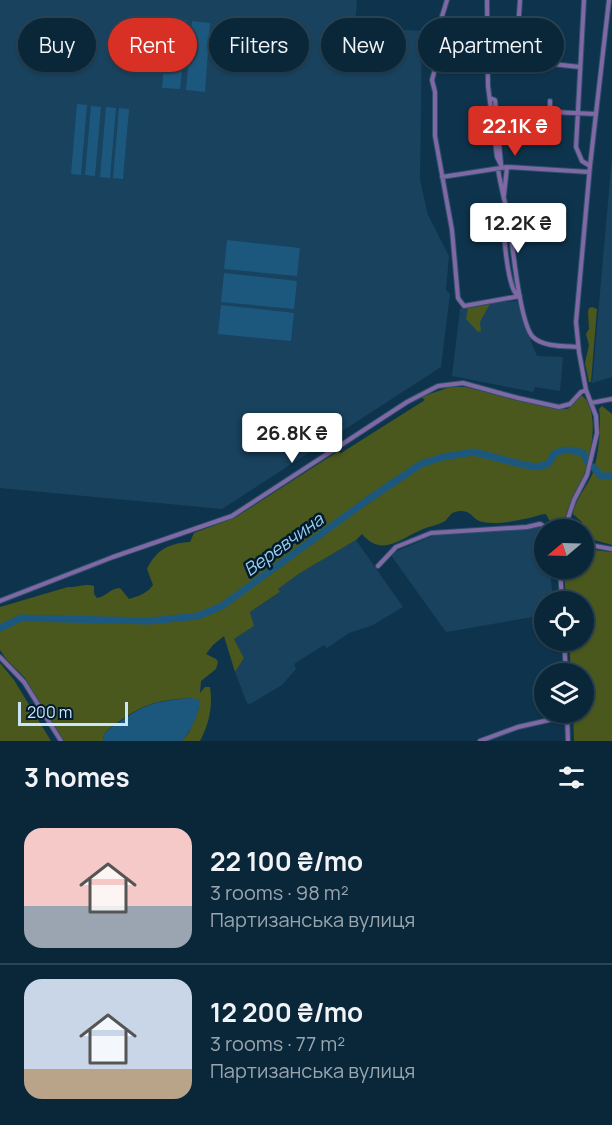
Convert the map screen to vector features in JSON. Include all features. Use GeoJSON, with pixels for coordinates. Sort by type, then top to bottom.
{"type":"FeatureCollection","features":[{"type":"Feature","properties":{"kind":"street"},"geometry":{"type":"LineString","coordinates":[[442,18],[447,0]]}},
{"type":"Feature","properties":{"kind":"street"},"geometry":{"type":"LineString","coordinates":[[487,0],[487,18]]}},
{"type":"Feature","properties":{"kind":"street"},"geometry":{"type":"LineString","coordinates":[[519,18],[520,0]]}},
{"type":"Feature","properties":{"kind":"street"},"geometry":{"type":"LineString","coordinates":[[585,0],[577,150],[582,161],[590,166]]}},
{"type":"Feature","properties":{"kind":"street"},"geometry":{"type":"LineString","coordinates":[[568,519],[574,500],[588,475],[595,448],[597,424],[586,390],[578,347],[578,302],[589,172],[609,0]]}},
{"type":"Feature","properties":{"kind":"street"},"geometry":{"type":"LineString","coordinates":[[564,65],[580,67]]}},
{"type":"Feature","properties":{"kind":"street"},"geometry":{"type":"LineString","coordinates":[[433,72],[435,136],[452,230],[460,302],[464,306],[519,296]]}},
{"type":"Feature","properties":{"kind":"street"},"geometry":{"type":"LineString","coordinates":[[488,72],[490,98],[495,100],[506,215],[503,225],[512,289],[519,296],[532,337],[550,344],[578,347]]}},
{"type":"Feature","properties":{"kind":"street"},"geometry":{"type":"LineString","coordinates":[[550,101],[550,109],[553,112],[596,114]]}},
{"type":"Feature","properties":{"kind":"street"},"geometry":{"type":"LineString","coordinates":[[442,177],[502,167],[589,172]]}},
{"type":"Feature","properties":{"kind":"street"},"geometry":{"type":"LineString","coordinates":[[502,167],[504,196]]}},
{"type":"Feature","properties":{"kind":"street"},"geometry":{"type":"LineString","coordinates":[[0,601],[113,557],[232,516],[407,402],[438,386],[463,383],[560,407],[570,404],[580,392],[586,390]]}},
{"type":"Feature","properties":{"kind":"street"},"geometry":{"type":"LineString","coordinates":[[591,403],[612,399]]}},
{"type":"Feature","properties":{"kind":"street"},"geometry":{"type":"LineString","coordinates":[[378,566],[396,547],[436,532],[534,525]]}},
{"type":"Feature","properties":{"kind":"street"},"geometry":{"type":"LineString","coordinates":[[594,546],[612,549]]}},
{"type":"Feature","properties":{"kind":"street"},"geometry":{"type":"LineString","coordinates":[[0,657],[24,682],[61,741]]}},
{"type":"Feature","properties":{"kind":"street"},"geometry":{"type":"LineString","coordinates":[[480,741],[534,723]]}},
{"type":"Feature","properties":{"kind":"street"},"geometry":{"type":"LineString","coordinates":[[567,723],[568,741]]}},
{"type":"Feature","properties":{"kind":"shaded area"},"geometry":{"type":"Polygon","coordinates":[[[0,0],[357,0],[356,18],[321,18],[321,72],[406,72],[406,30],[418,31],[418,72],[421,72],[420,180],[428,215],[449,256],[446,290],[450,294],[441,367],[222,509],[0,488],[0,0]]]}},
{"type":"Feature","properties":{"kind":"shaded area"},"geometry":{"type":"Polygon","coordinates":[[[197,22],[209,23],[205,92],[186,90],[188,72],[197,72],[197,22]]]}},
{"type":"Feature","properties":{"kind":"shaded area"},"geometry":{"type":"Polygon","coordinates":[[[163,72],[182,72],[180,89],[162,88],[163,72]]]}},
{"type":"Feature","properties":{"kind":"shaded area"},"geometry":{"type":"Polygon","coordinates":[[[77,104],[87,105],[81,175],[71,174],[77,104]]]}},
{"type":"Feature","properties":{"kind":"shaded area"},"geometry":{"type":"Polygon","coordinates":[[[91,106],[101,107],[95,176],[85,175],[91,106]]]}},
{"type":"Feature","properties":{"kind":"shaded area"},"geometry":{"type":"Polygon","coordinates":[[[106,107],[116,108],[110,178],[100,177],[106,107]]]}},
{"type":"Feature","properties":{"kind":"shaded area"},"geometry":{"type":"Polygon","coordinates":[[[119,108],[129,109],[123,179],[113,178],[119,108]]]}},
{"type":"Feature","properties":{"kind":"shaded area"},"geometry":{"type":"Polygon","coordinates":[[[612,157],[612,377],[592,383],[612,157]]]}},
{"type":"Feature","properties":{"kind":"shaded area"},"geometry":{"type":"Polygon","coordinates":[[[227,240],[300,248],[297,276],[224,269],[227,240]]]}},
{"type":"Feature","properties":{"kind":"shaded area"},"geometry":{"type":"Polygon","coordinates":[[[224,273],[297,281],[294,309],[221,302],[224,273]]]}},
{"type":"Feature","properties":{"kind":"shaded area"},"geometry":{"type":"Polygon","coordinates":[[[517,301],[537,356],[563,357],[560,391],[535,387],[533,392],[452,376],[460,309],[493,302],[517,301]]]}},
{"type":"Feature","properties":{"kind":"shaded area"},"geometry":{"type":"Polygon","coordinates":[[[221,305],[294,313],[291,341],[218,334],[221,305]]]}},
{"type":"Feature","properties":{"kind":"shaded area"},"geometry":{"type":"Polygon","coordinates":[[[534,528],[534,579],[551,579],[552,591],[534,591],[534,617],[446,632],[390,554],[435,535],[534,528]]]}},
{"type":"Feature","properties":{"kind":"shaded area"},"geometry":{"type":"Polygon","coordinates":[[[356,540],[403,607],[373,625],[349,633],[327,648],[324,645],[294,664],[296,669],[282,685],[250,704],[247,703],[235,672],[244,658],[234,639],[254,626],[250,612],[279,593],[278,589],[300,573],[356,540]]]}},
{"type":"Feature","properties":{"kind":"shaded area"},"geometry":{"type":"Polygon","coordinates":[[[192,698],[200,700],[198,711],[182,741],[103,741],[109,729],[144,707],[169,700],[192,698]]]}},
{"type":"Feature","properties":{"kind":"green space"},"geometry":{"type":"Polygon","coordinates":[[[490,304],[480,322],[481,331],[478,332],[466,319],[468,308],[490,304]]]}},
{"type":"Feature","properties":{"kind":"green space"},"geometry":{"type":"Polygon","coordinates":[[[592,307],[597,309],[591,382],[589,382],[585,363],[589,345],[586,334],[589,329],[588,311],[592,307]]]}},
{"type":"Feature","properties":{"kind":"green space"},"geometry":{"type":"Polygon","coordinates":[[[450,387],[465,387],[559,409],[568,409],[581,395],[591,411],[593,423],[591,449],[585,472],[564,519],[549,519],[546,514],[488,523],[479,521],[465,511],[461,511],[453,513],[443,522],[392,544],[377,545],[362,534],[356,540],[300,573],[278,589],[280,592],[250,612],[254,626],[234,639],[244,658],[235,672],[224,636],[213,645],[206,654],[218,662],[216,669],[201,681],[200,693],[205,687],[210,687],[211,708],[200,741],[182,741],[189,732],[199,708],[192,698],[170,700],[144,707],[109,729],[103,741],[64,741],[33,695],[25,678],[0,650],[0,607],[68,587],[84,585],[94,586],[94,594],[97,598],[113,589],[120,588],[129,599],[142,594],[153,585],[147,569],[159,552],[176,544],[190,542],[194,533],[236,517],[337,452],[341,453],[425,400],[421,397],[450,387]]]}},
{"type":"Feature","properties":{"kind":"green space"},"geometry":{"type":"Polygon","coordinates":[[[602,406],[612,414],[612,545],[594,540],[594,519],[579,519],[573,514],[590,480],[598,452],[599,409],[602,406]]]}},
{"type":"Feature","properties":{"kind":"green space"},"geometry":{"type":"Polygon","coordinates":[[[594,550],[612,552],[612,741],[574,741],[573,723],[594,723],[594,663],[570,663],[570,651],[594,651],[594,591],[565,591],[565,579],[594,579],[594,550]]]}},
{"type":"Feature","properties":{"kind":"green space"},"geometry":{"type":"Polygon","coordinates":[[[0,663],[14,680],[51,741],[0,741],[0,663]]]}},
{"type":"Feature","properties":{"kind":"waterway","name":"Веревчина"},"geometry":{"type":"LineString","coordinates":[[0,628],[21,618],[150,621],[198,616],[222,606],[421,464],[443,457],[474,452],[537,467],[548,464],[555,453],[565,450]]}},
{"type":"Feature","properties":{"kind":"waterway","name":"Веревчина"},"geometry":{"type":"LineString","coordinates":[[570,450],[583,453],[588,463]]}},
{"type":"Feature","properties":{"kind":"waterway","name":"Веревчина"},"geometry":{"type":"LineString","coordinates":[[593,467],[601,476],[612,476]]}}]}
